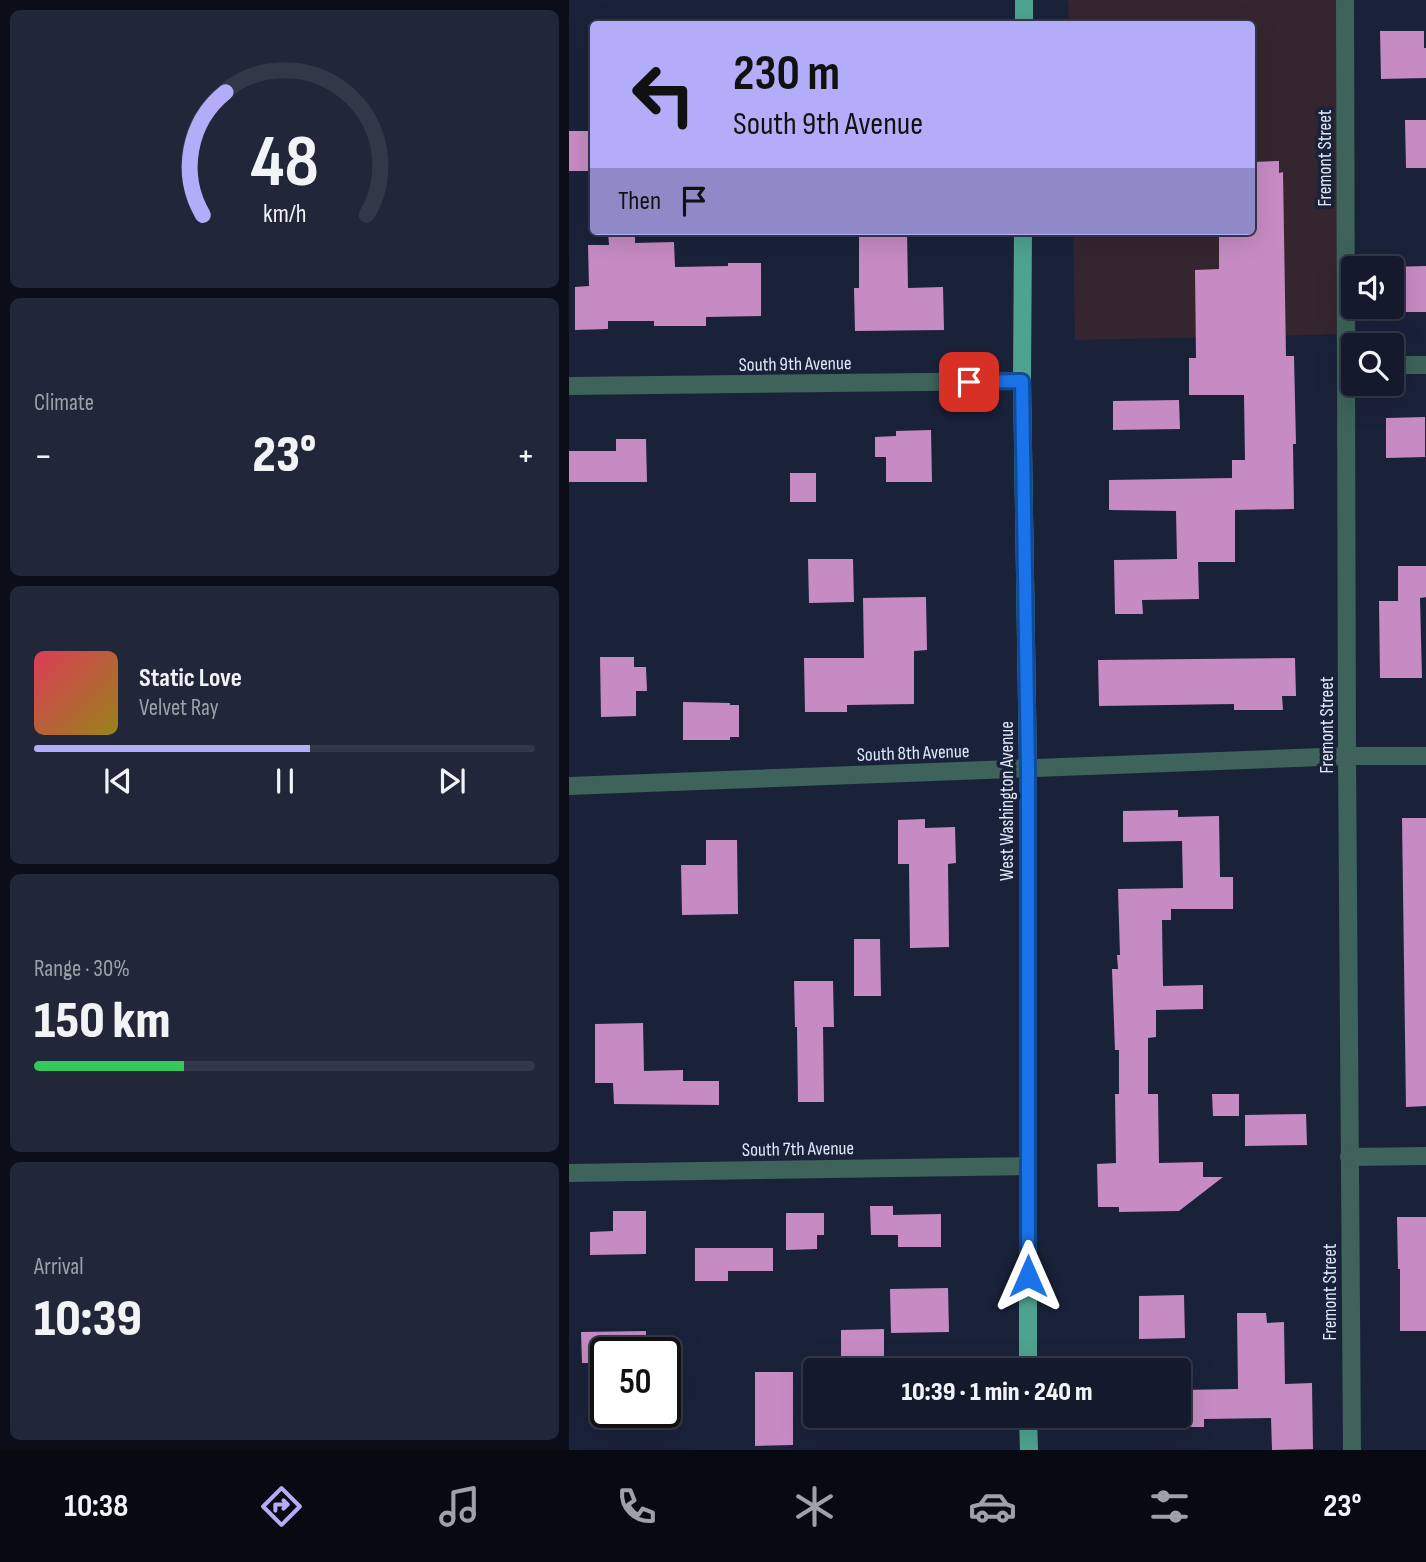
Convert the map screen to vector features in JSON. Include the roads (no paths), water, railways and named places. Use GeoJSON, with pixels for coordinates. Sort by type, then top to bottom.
{"type":"FeatureCollection","features":[{"type":"Feature","properties":{"kind":"main road"},"geometry":{"type":"LineString","coordinates":[[1024,0],[1024,21]]}},
{"type":"Feature","properties":{"kind":"main road","name":"West Washington Avenue"},"geometry":{"type":"LineString","coordinates":[[1023,235],[1022,381],[1028,769],[1028,1358]]}},
{"type":"Feature","properties":{"kind":"main road"},"geometry":{"type":"LineString","coordinates":[[1029,1428],[1029,1450]]}},
{"type":"Feature","properties":{"kind":"street","name":"Fremont Street"},"geometry":{"type":"LineString","coordinates":[[1345,0],[1350,333]]}},
{"type":"Feature","properties":{"kind":"street"},"geometry":{"type":"LineString","coordinates":[[1404,365],[1426,365]]}},
{"type":"Feature","properties":{"kind":"street","name":"South 9th Avenue"},"geometry":{"type":"LineString","coordinates":[[569,386],[1022,381]]}},
{"type":"Feature","properties":{"kind":"street","name":"Fremont Street"},"geometry":{"type":"LineString","coordinates":[[1350,396],[1347,756],[1352,1450]]}},
{"type":"Feature","properties":{"kind":"street","name":"South 8th Avenue"},"geometry":{"type":"LineString","coordinates":[[569,786],[1347,756],[1426,756]]}},
{"type":"Feature","properties":{"kind":"street"},"geometry":{"type":"LineString","coordinates":[[1349,1157],[1426,1156]]}},
{"type":"Feature","properties":{"kind":"street","name":"South 7th Avenue"},"geometry":{"type":"LineString","coordinates":[[569,1173],[1027,1166]]}}]}
